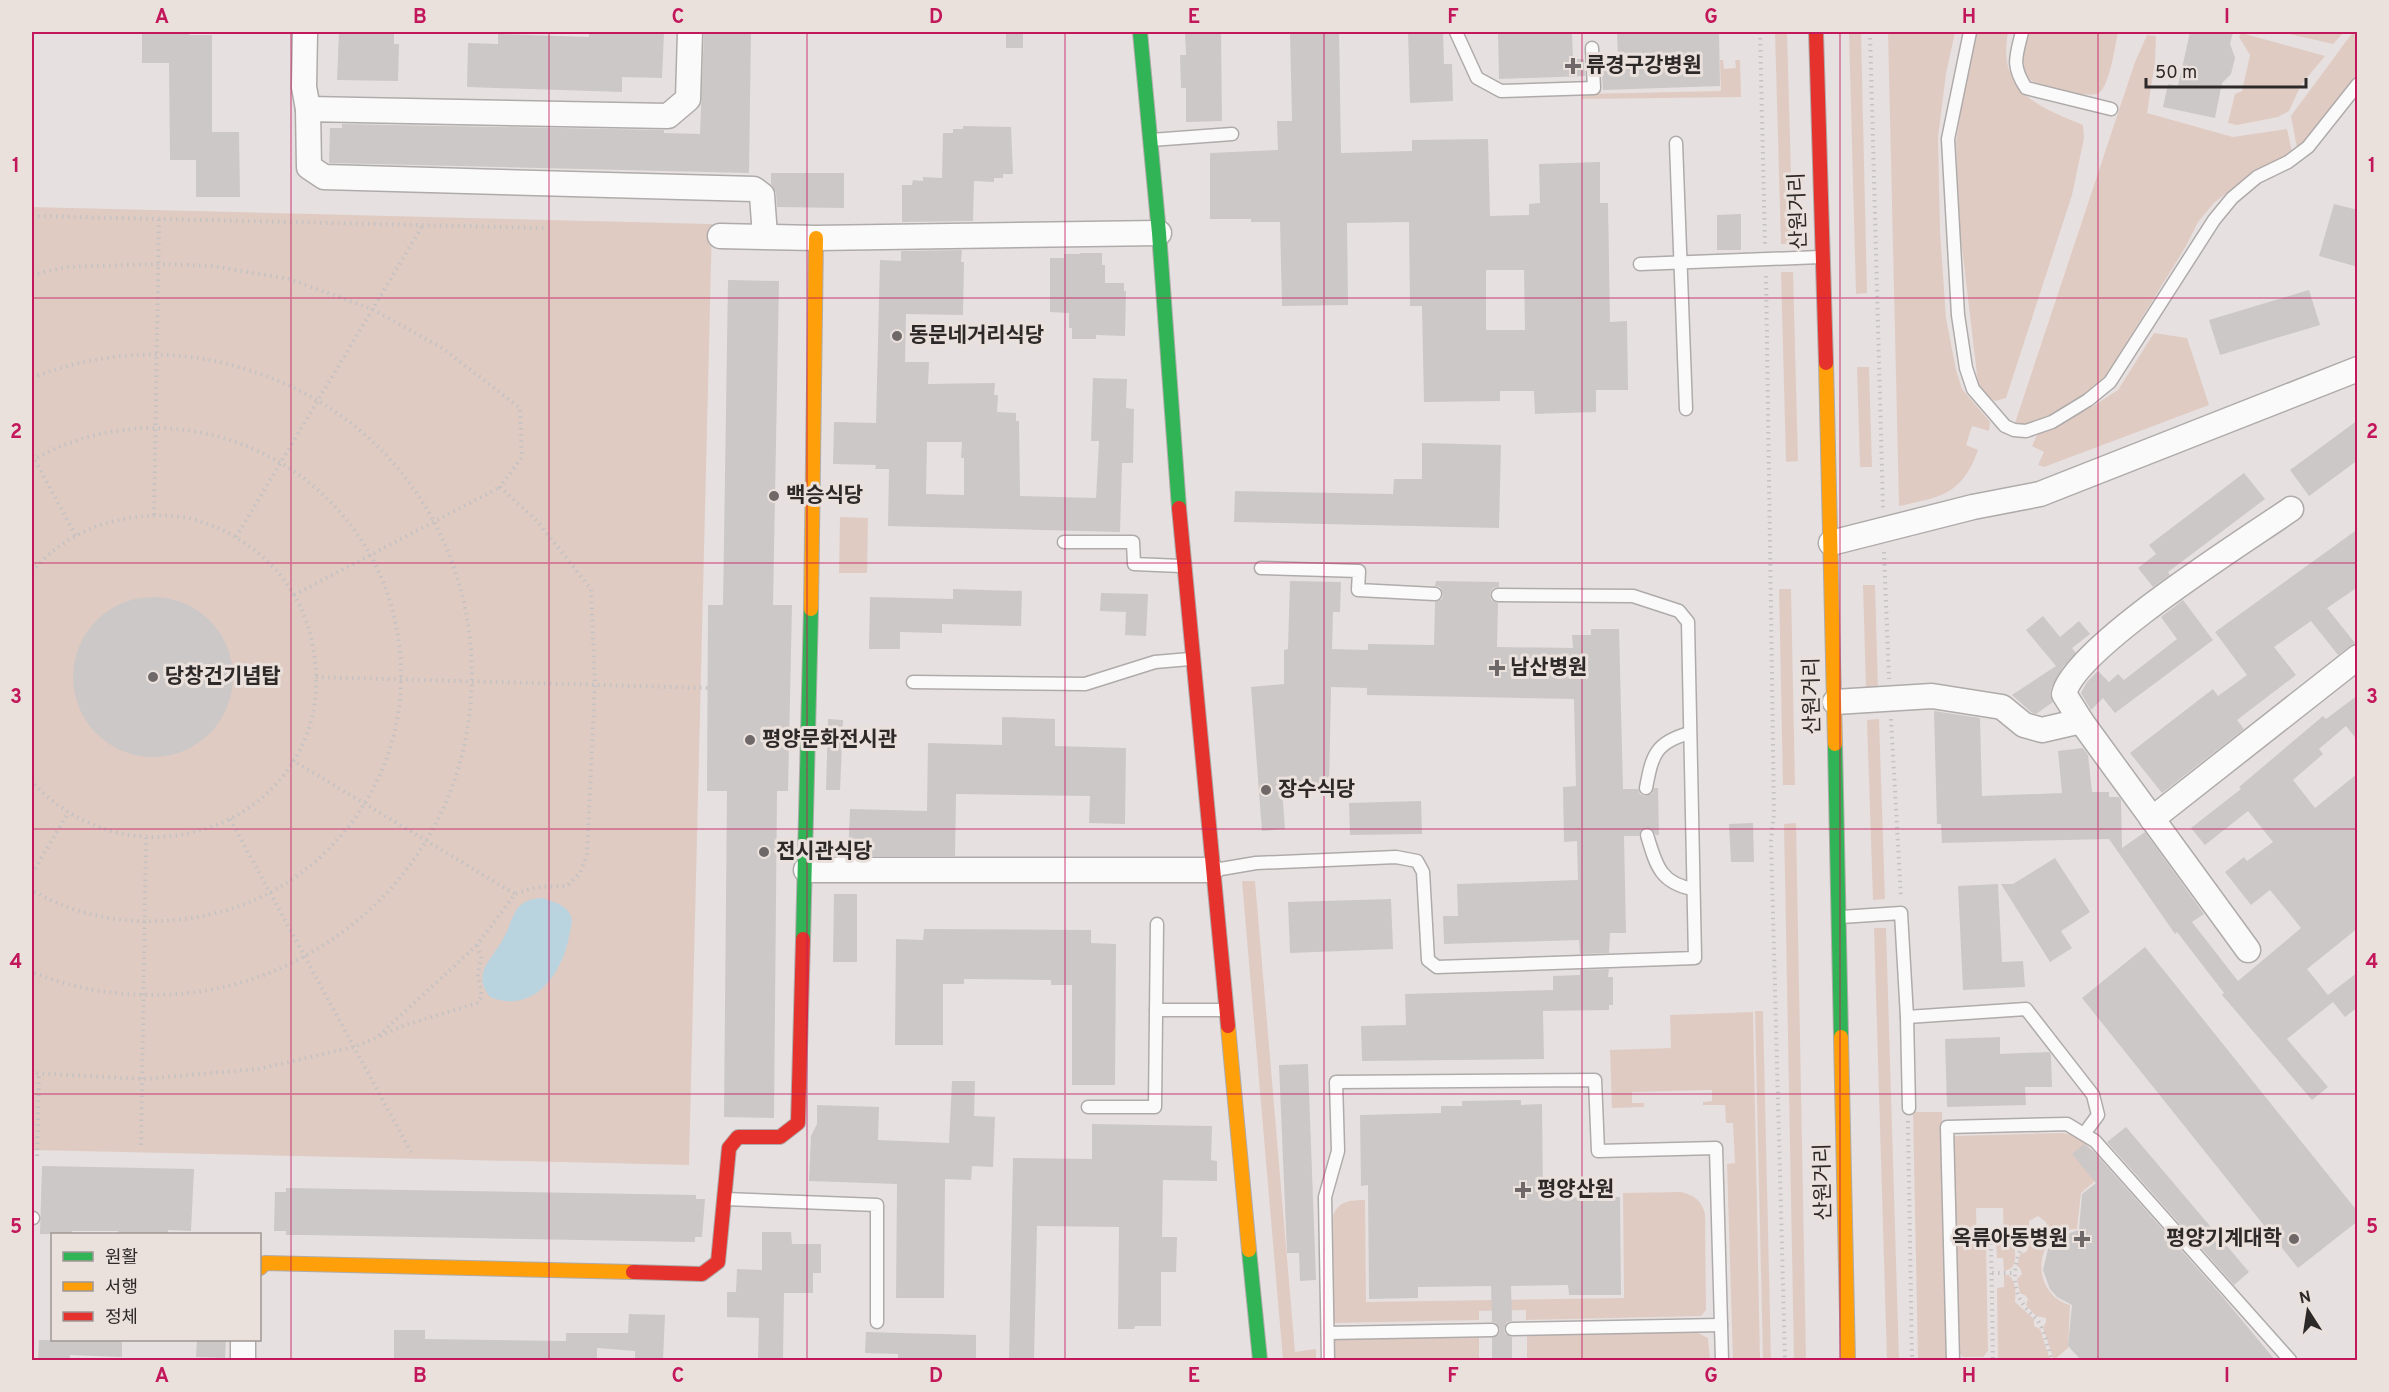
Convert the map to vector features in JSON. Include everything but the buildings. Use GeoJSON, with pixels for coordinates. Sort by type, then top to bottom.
{"type":"FeatureCollection","features":[{"type":"Feature","properties":{"kind":"street"},"geometry":{"type":"LineString","coordinates":[[305,32],[304,87],[308,109],[309,168],[324,177],[754,189],[762,195],[765,236]]}},
{"type":"Feature","properties":{"kind":"street"},"geometry":{"type":"LineString","coordinates":[[308,109],[668,116],[688,99],[690,32]]}},
{"type":"Feature","properties":{"kind":"street"},"geometry":{"type":"LineString","coordinates":[[1140,32],[1159,233],[1191,659],[1260,1360]]}},
{"type":"Feature","properties":{"kind":"street","name":"산원거리"},"geometry":{"type":"LineString","coordinates":[[1815,32],[1835,702],[1848,1360]]}},
{"type":"Feature","properties":{"kind":"street"},"geometry":{"type":"LineString","coordinates":[[720,236],[816,238],[1159,233]]}},
{"type":"Feature","properties":{"kind":"street"},"geometry":{"type":"LineString","coordinates":[[261,1267],[266,1263],[702,1274],[718,1262],[729,1148],[738,1137],[780,1137],[798,1123],[806,870],[816,238]]}},
{"type":"Feature","properties":{"kind":"street"},"geometry":{"type":"LineString","coordinates":[[1831,543],[1973,507],[2040,494],[2358,369]]}},
{"type":"Feature","properties":{"kind":"street"},"geometry":{"type":"LineString","coordinates":[[2248,950],[2080,721],[2064,694],[2067,685],[2096,653],[2141,613],[2291,509]]}},
{"type":"Feature","properties":{"kind":"street"},"geometry":{"type":"LineString","coordinates":[[2152,819],[2358,657]]}},
{"type":"Feature","properties":{"kind":"street"},"geometry":{"type":"LineString","coordinates":[[1835,702],[1932,696],[2002,707],[2024,725],[2042,730],[2080,721]]}},
{"type":"Feature","properties":{"kind":"street"},"geometry":{"type":"LineString","coordinates":[[806,870],[1211,870]]}},
{"type":"Feature","properties":{"kind":"street"},"geometry":{"type":"LineString","coordinates":[[243,1341],[243,1360]]}},
{"type":"Feature","properties":{"kind":"lane"},"geometry":{"type":"LineString","coordinates":[[1456,32],[1477,78],[1501,91],[1594,88],[1592,48]]}},
{"type":"Feature","properties":{"kind":"lane"},"geometry":{"type":"LineString","coordinates":[[1970,32],[1948,139],[1958,315],[1966,368],[1973,389],[2005,426],[2014,430],[2026,431],[2052,422],[2088,400],[2110,382],[2207,229],[2232,198],[2257,177],[2288,162],[2308,147],[2358,84]]}},
{"type":"Feature","properties":{"kind":"lane"},"geometry":{"type":"LineString","coordinates":[[2022,32],[2014,63],[2016,74],[2026,88],[2111,109]]}},
{"type":"Feature","properties":{"kind":"lane"},"geometry":{"type":"LineString","coordinates":[[1150,140],[1232,134]]}},
{"type":"Feature","properties":{"kind":"lane"},"geometry":{"type":"LineString","coordinates":[[1676,143],[1686,409]]}},
{"type":"Feature","properties":{"kind":"lane"},"geometry":{"type":"LineString","coordinates":[[1640,264],[1822,257]]}},
{"type":"Feature","properties":{"kind":"lane"},"geometry":{"type":"LineString","coordinates":[[1064,542],[1133,542],[1134,564],[1183,566]]}},
{"type":"Feature","properties":{"kind":"lane"},"geometry":{"type":"LineString","coordinates":[[1261,568],[1359,571],[1358,590],[1435,594]]}},
{"type":"Feature","properties":{"kind":"lane"},"geometry":{"type":"LineString","coordinates":[[1211,870],[1268,862],[1396,857],[1418,861],[1423,872],[1428,960],[1437,967],[1695,957],[1688,622],[1679,611],[1633,596],[1498,595]]}},
{"type":"Feature","properties":{"kind":"lane"},"geometry":{"type":"LineString","coordinates":[[913,682],[1085,684],[1155,662],[1191,659]]}},
{"type":"Feature","properties":{"kind":"lane"},"geometry":{"type":"LineString","coordinates":[[1646,788],[1651,760],[1663,744],[1676,736],[1690,733]]}},
{"type":"Feature","properties":{"kind":"lane"},"geometry":{"type":"LineString","coordinates":[[1647,835],[1656,864],[1667,880],[1678,886],[1693,889]]}},
{"type":"Feature","properties":{"kind":"lane"},"geometry":{"type":"LineString","coordinates":[[1839,917],[1901,913],[1909,1108]]}},
{"type":"Feature","properties":{"kind":"lane"},"geometry":{"type":"LineString","coordinates":[[1088,1107],[1155,1107],[1157,924]]}},
{"type":"Feature","properties":{"kind":"lane"},"geometry":{"type":"LineString","coordinates":[[1156,1010],[1225,1010]]}},
{"type":"Feature","properties":{"kind":"lane"},"geometry":{"type":"LineString","coordinates":[[1907,1017],[2026,1010],[2093,1095],[2098,1115],[2084,1134]]}},
{"type":"Feature","properties":{"kind":"lane"},"geometry":{"type":"LineString","coordinates":[[1328,1360],[1325,1197],[1338,1151],[1336,1082],[1595,1080],[1598,1151],[1716,1148],[1722,1360]]}},
{"type":"Feature","properties":{"kind":"lane"},"geometry":{"type":"LineString","coordinates":[[1953,1360],[1947,1126],[2067,1124],[2095,1142],[2290,1360]]}},
{"type":"Feature","properties":{"kind":"lane"},"geometry":{"type":"LineString","coordinates":[[724,1199],[878,1205],[877,1322]]}},
{"type":"Feature","properties":{"kind":"lane"},"geometry":{"type":"LineString","coordinates":[[1512,1329],[1721,1325]]}},
{"type":"Feature","properties":{"kind":"lane"},"geometry":{"type":"LineString","coordinates":[[1328,1333],[1492,1330]]}},
{"type":"Feature","properties":{"kind":"path"},"geometry":{"type":"LineString","coordinates":[[1760,32],[1766,258],[1774,814],[1771,840],[1785,1360]]}},
{"type":"Feature","properties":{"kind":"path"},"geometry":{"type":"LineString","coordinates":[[1870,32],[1883,530],[1901,913]]}},
{"type":"Feature","properties":{"kind":"path"},"geometry":{"type":"LineString","coordinates":[[32,216],[544,228]]}},
{"type":"Feature","properties":{"kind":"path"},"geometry":{"type":"LineString","coordinates":[[154,515],[159,218]]}},
{"type":"Feature","properties":{"kind":"path"},"geometry":{"type":"LineString","coordinates":[[236,537],[423,225]]}},
{"type":"Feature","properties":{"kind":"path"},"geometry":{"type":"LineString","coordinates":[[32,275],[66,267],[159,264],[213,266],[290,279],[372,309],[442,348],[520,408],[522,457],[500,487],[294,596]]}},
{"type":"Feature","properties":{"kind":"path"},"geometry":{"type":"LineString","coordinates":[[32,378],[70,365],[107,357],[182,356],[219,361],[255,371],[290,385],[318,400],[353,425],[381,450],[405,477],[434,522],[458,576],[467,612],[473,681],[469,724],[461,760],[450,795],[425,842],[390,890],[334,939],[304,957],[268,974],[195,993],[143,995],[84,989],[32,972]]}},
{"type":"Feature","properties":{"kind":"path"},"geometry":{"type":"LineString","coordinates":[[32,890],[47,899],[96,916],[145,922],[199,918],[249,903],[295,878],[334,844],[365,804],[388,756],[400,706],[401,654],[392,603],[371,555],[342,513],[304,477],[260,450],[211,433],[156,427],[107,431],[57,446],[32,458],[76,536]]}},
{"type":"Feature","properties":{"kind":"path"},"geometry":{"type":"LineString","coordinates":[[376,1038],[477,945],[514,894],[537,887],[567,886],[580,873],[587,855],[595,684],[591,589],[537,521],[500,487]]}},
{"type":"Feature","properties":{"kind":"path"},"geometry":{"type":"LineString","coordinates":[[32,572],[52,551],[76,536],[113,520],[154,515],[182,517],[205,523],[236,537],[264,557],[280,574],[304,614],[311,635],[316,677],[314,704],[309,726],[292,760],[274,786],[257,801],[230,819],[195,833],[146,838],[104,830],[68,813],[44,796],[32,782]]}},
{"type":"Feature","properties":{"kind":"path"},"geometry":{"type":"LineString","coordinates":[[316,677],[708,688]]}},
{"type":"Feature","properties":{"kind":"path"},"geometry":{"type":"LineString","coordinates":[[292,760],[514,894]]}},
{"type":"Feature","properties":{"kind":"path"},"geometry":{"type":"LineString","coordinates":[[32,874],[68,813]]}},
{"type":"Feature","properties":{"kind":"path"},"geometry":{"type":"LineString","coordinates":[[230,819],[411,1152]]}},
{"type":"Feature","properties":{"kind":"path"},"geometry":{"type":"LineString","coordinates":[[141,1145],[146,838]]}},
{"type":"Feature","properties":{"kind":"path"},"geometry":{"type":"LineString","coordinates":[[32,1073],[142,1079],[258,1069],[354,1047],[405,1025],[478,1003],[482,996],[478,976],[481,957],[477,945]]}},
{"type":"Feature","properties":{"kind":"path"},"geometry":{"type":"LineString","coordinates":[[32,1157],[37,1157],[39,1075]]}},
{"type":"Feature","properties":{"kind":"path"},"geometry":{"type":"LineString","coordinates":[[1909,1108],[1912,1360]]}},
{"type":"Feature","properties":{"kind":"path"},"geometry":{"type":"LineString","coordinates":[[2037,1227],[2024,1242],[2018,1254],[2015,1273],[2024,1306],[2040,1322],[2052,1360]]}},
{"type":"Feature","properties":{"kind":"path"},"geometry":{"type":"LineString","coordinates":[[1991,1243],[1993,1360]]}},
{"type":"Feature","properties":{"kind":"path"},"geometry":{"type":"LineString","coordinates":[[1992,1273],[2015,1273]]}},
{"type":"Feature","properties":{"kind":"shaded area"},"geometry":{"type":"Polygon","coordinates":[[[1775,32],[1787,32],[1793,244],[1781,244],[1775,32]]]}},
{"type":"Feature","properties":{"kind":"shaded area"},"geometry":{"type":"Polygon","coordinates":[[[1849,32],[1861,32],[1867,293],[1856,294],[1849,32]]]}},
{"type":"Feature","properties":{"kind":"shaded area"},"geometry":{"type":"Polygon","coordinates":[[[1888,32],[1955,32],[1946,74],[1938,138],[1940,231],[1946,318],[1962,389],[1990,422],[1989,431],[1972,426],[1966,445],[1978,450],[1972,465],[1957,485],[1948,492],[1927,500],[1899,506],[1888,32]]]}},
{"type":"Feature","properties":{"kind":"shaded area"},"geometry":{"type":"Polygon","coordinates":[[[1977,32],[2008,32],[2006,52],[2009,69],[2015,82],[2024,94],[2036,103],[2083,125],[2084,138],[2072,195],[2006,398],[1995,401],[1985,395],[1978,383],[1960,231],[1956,142],[1964,90],[1977,32]]]}},
{"type":"Feature","properties":{"kind":"shaded area"},"geometry":{"type":"Polygon","coordinates":[[[2030,32],[2118,32],[2109,74],[2103,89],[2093,94],[2073,93],[2030,80],[2025,76],[2022,66],[2030,32]]]}},
{"type":"Feature","properties":{"kind":"shaded area"},"geometry":{"type":"Polygon","coordinates":[[[2281,32],[2344,32],[2333,44],[2281,32]]]}},
{"type":"Feature","properties":{"kind":"shaded area"},"geometry":{"type":"Polygon","coordinates":[[[2353,32],[2357,32],[2357,74],[2313,134],[2297,148],[2291,116],[2353,32]]]}},
{"type":"Feature","properties":{"kind":"shaded area"},"geometry":{"type":"Polygon","coordinates":[[[2241,33],[2325,56],[2301,85],[2289,111],[2278,117],[2237,125],[2228,123],[2235,94],[2242,91],[2250,55],[2239,37],[2241,33]]]}},
{"type":"Feature","properties":{"kind":"shaded area"},"geometry":{"type":"Polygon","coordinates":[[[2147,35],[2156,36],[2155,62],[2147,113],[2233,137],[2287,129],[2292,152],[2244,179],[2214,203],[2198,222],[2186,246],[2106,376],[2088,392],[2056,413],[2022,426],[2015,423],[2135,62],[2147,35]]]}},
{"type":"Feature","properties":{"kind":"shaded area"},"geometry":{"type":"Polygon","coordinates":[[[1720,60],[1723,60],[1724,69],[1736,68],[1735,60],[1740,60],[1741,97],[1582,99],[1582,94],[1721,91],[1720,60]]]}},
{"type":"Feature","properties":{"kind":"shaded area"},"geometry":{"type":"Polygon","coordinates":[[[32,207],[712,224],[689,1165],[32,1150],[32,207]]]}},
{"type":"Feature","properties":{"kind":"shaded area"},"geometry":{"type":"Polygon","coordinates":[[[1781,272],[1793,272],[1798,461],[1786,462],[1781,272]]]}},
{"type":"Feature","properties":{"kind":"shaded area"},"geometry":{"type":"Polygon","coordinates":[[[2154,333],[2187,338],[2209,405],[2044,467],[2038,465],[2044,452],[2032,446],[2038,433],[2090,408],[2118,390],[2154,333]]]}},
{"type":"Feature","properties":{"kind":"shaded area"},"geometry":{"type":"Polygon","coordinates":[[[1857,367],[1869,367],[1872,467],[1860,467],[1857,367]]]}},
{"type":"Feature","properties":{"kind":"shaded area"},"geometry":{"type":"Polygon","coordinates":[[[840,517],[868,518],[867,573],[839,573],[840,517]]]}},
{"type":"Feature","properties":{"kind":"shaded area"},"geometry":{"type":"Polygon","coordinates":[[[1863,585],[1875,585],[1878,689],[1866,689],[1863,585]]]}},
{"type":"Feature","properties":{"kind":"shaded area"},"geometry":{"type":"Polygon","coordinates":[[[1779,589],[1791,589],[1795,785],[1783,785],[1779,589]]]}},
{"type":"Feature","properties":{"kind":"shaded area"},"geometry":{"type":"Polygon","coordinates":[[[1879,719],[1885,899],[1873,900],[1867,720],[1879,719]]]}},
{"type":"Feature","properties":{"kind":"shaded area"},"geometry":{"type":"Polygon","coordinates":[[[1796,823],[1806,1360],[1794,1360],[1784,824],[1796,823]]]}},
{"type":"Feature","properties":{"kind":"shaded area"},"geometry":{"type":"Polygon","coordinates":[[[1242,881],[1255,881],[1295,1352],[1316,1349],[1316,1360],[1283,1360],[1242,881]]]}},
{"type":"Feature","properties":{"kind":"shaded area"},"geometry":{"type":"Polygon","coordinates":[[[1874,928],[1886,928],[1899,1360],[1887,1360],[1874,928]]]}},
{"type":"Feature","properties":{"kind":"shaded area"},"geometry":{"type":"Polygon","coordinates":[[[1755,1011],[1763,1011],[1771,1360],[1763,1360],[1755,1011]]]}},
{"type":"Feature","properties":{"kind":"shaded area"},"geometry":{"type":"Polygon","coordinates":[[[1753,1012],[1760,1360],[1733,1360],[1727,1164],[1735,1163],[1733,1123],[1726,1123],[1725,1105],[1703,1105],[1703,1102],[1712,1101],[1712,1090],[1632,1092],[1632,1103],[1644,1103],[1644,1107],[1612,1108],[1610,1050],[1671,1048],[1670,1015],[1753,1012]]]}},
{"type":"Feature","properties":{"kind":"shaded area"},"geometry":{"type":"Polygon","coordinates":[[[1913,1112],[1942,1112],[1947,1360],[1918,1360],[1913,1112]]]}},
{"type":"Feature","properties":{"kind":"shaded area"},"geometry":{"type":"Polygon","coordinates":[[[2062,1133],[2083,1142],[2108,1170],[2081,1193],[2077,1229],[2063,1232],[2052,1239],[2045,1250],[2042,1262],[2042,1276],[2047,1288],[2056,1298],[2070,1305],[2068,1348],[2054,1360],[2043,1328],[2046,1318],[2036,1316],[2026,1305],[2028,1299],[2020,1293],[2017,1279],[2022,1274],[2017,1266],[2020,1254],[2028,1249],[2025,1243],[2031,1235],[2037,1237],[2046,1232],[2046,1222],[2038,1216],[2029,1221],[2029,1232],[2014,1246],[2013,1265],[2004,1271],[2003,1258],[1997,1258],[1996,1243],[2004,1242],[2003,1208],[1976,1208],[1977,1242],[1986,1243],[1988,1351],[1983,1357],[1963,1357],[1958,1352],[1954,1136],[2062,1133]]]}},
{"type":"Feature","properties":{"kind":"shaded area"},"geometry":{"type":"Polygon","coordinates":[[[1681,1192],[1697,1199],[1705,1214],[1706,1310],[1701,1316],[1526,1320],[1526,1310],[1479,1311],[1479,1320],[1334,1323],[1333,1216],[1338,1207],[1345,1202],[1365,1200],[1366,1302],[1624,1298],[1623,1193],[1681,1192]]]}},
{"type":"Feature","properties":{"kind":"shaded area"},"geometry":{"type":"Polygon","coordinates":[[[2004,1275],[2009,1275],[2013,1281],[2015,1302],[2034,1319],[2034,1326],[2040,1329],[2050,1360],[1998,1360],[1997,1288],[2004,1287],[2004,1275]]]}},
{"type":"Feature","properties":{"kind":"shaded area"},"geometry":{"type":"Polygon","coordinates":[[[1696,1332],[1708,1338],[1710,1360],[1586,1360],[1586,1358],[1527,1360],[1527,1335],[1696,1332]]]}},
{"type":"Feature","properties":{"kind":"shaded area"},"geometry":{"type":"Polygon","coordinates":[[[1479,1335],[1479,1360],[1334,1360],[1334,1338],[1479,1335]]]}},
{"type":"Feature","properties":{"kind":"water"},"geometry":{"type":"Polygon","coordinates":[[[543,898],[561,906],[568,911],[571,917],[569,937],[560,965],[543,988],[532,996],[505,1001],[490,997],[482,981],[485,967],[520,906],[533,899],[543,898]]]}},
{"type":"Feature","properties":{"kind":"traffic: fast"},"geometry":{"type":"LineString","coordinates":[[1140,32],[1159,233],[1179,508]]}},
{"type":"Feature","properties":{"kind":"traffic: fast"},"geometry":{"type":"LineString","coordinates":[[803,939],[811,609]]}},
{"type":"Feature","properties":{"kind":"traffic: fast"},"geometry":{"type":"LineString","coordinates":[[1835,744],[1841,1037]]}},
{"type":"Feature","properties":{"kind":"traffic: fast"},"geometry":{"type":"LineString","coordinates":[[1249,1250],[1260,1360]]}},
{"type":"Feature","properties":{"kind":"traffic: slow"},"geometry":{"type":"LineString","coordinates":[[811,609],[816,238]]}},
{"type":"Feature","properties":{"kind":"traffic: slow"},"geometry":{"type":"LineString","coordinates":[[1826,363],[1835,744]]}},
{"type":"Feature","properties":{"kind":"traffic: slow"},"geometry":{"type":"LineString","coordinates":[[1228,1026],[1249,1250]]}},
{"type":"Feature","properties":{"kind":"traffic: slow"},"geometry":{"type":"LineString","coordinates":[[1841,1037],[1848,1360]]}},
{"type":"Feature","properties":{"kind":"traffic: slow"},"geometry":{"type":"LineString","coordinates":[[261,1267],[265,1263],[633,1272]]}},
{"type":"Feature","properties":{"kind":"traffic: jam"},"geometry":{"type":"LineString","coordinates":[[1816,32],[1826,363]]}},
{"type":"Feature","properties":{"kind":"traffic: jam"},"geometry":{"type":"LineString","coordinates":[[1179,508],[1228,1026]]}},
{"type":"Feature","properties":{"kind":"traffic: jam"},"geometry":{"type":"LineString","coordinates":[[633,1272],[702,1274],[718,1262],[729,1148],[738,1137],[780,1137],[798,1123],[803,939]]}},
{"type":"Feature","properties":{"kind":"place","name":"류경구강병원"},"geometry":{"type":"Point","coordinates":[1573,66]}},
{"type":"Feature","properties":{"kind":"place","name":"동문네거리식당"},"geometry":{"type":"Point","coordinates":[897,336]}},
{"type":"Feature","properties":{"kind":"place","name":"백승식당"},"geometry":{"type":"Point","coordinates":[774,496]}},
{"type":"Feature","properties":{"kind":"place","name":"남산병원"},"geometry":{"type":"Point","coordinates":[1497,668]}},
{"type":"Feature","properties":{"kind":"place","name":"당창건기념탑"},"geometry":{"type":"Point","coordinates":[153,677]}},
{"type":"Feature","properties":{"kind":"place","name":"평양문화전시관"},"geometry":{"type":"Point","coordinates":[750,740]}},
{"type":"Feature","properties":{"kind":"place","name":"장수식당"},"geometry":{"type":"Point","coordinates":[1266,790]}},
{"type":"Feature","properties":{"kind":"place","name":"전시관식당"},"geometry":{"type":"Point","coordinates":[764,852]}},
{"type":"Feature","properties":{"kind":"place","name":"평양산원"},"geometry":{"type":"Point","coordinates":[1523,1190]}},
{"type":"Feature","properties":{"kind":"place","name":"옥류아동병원"},"geometry":{"type":"Point","coordinates":[2082,1239]}},
{"type":"Feature","properties":{"kind":"place","name":"평양기계대학"},"geometry":{"type":"Point","coordinates":[2294,1239]}}]}
